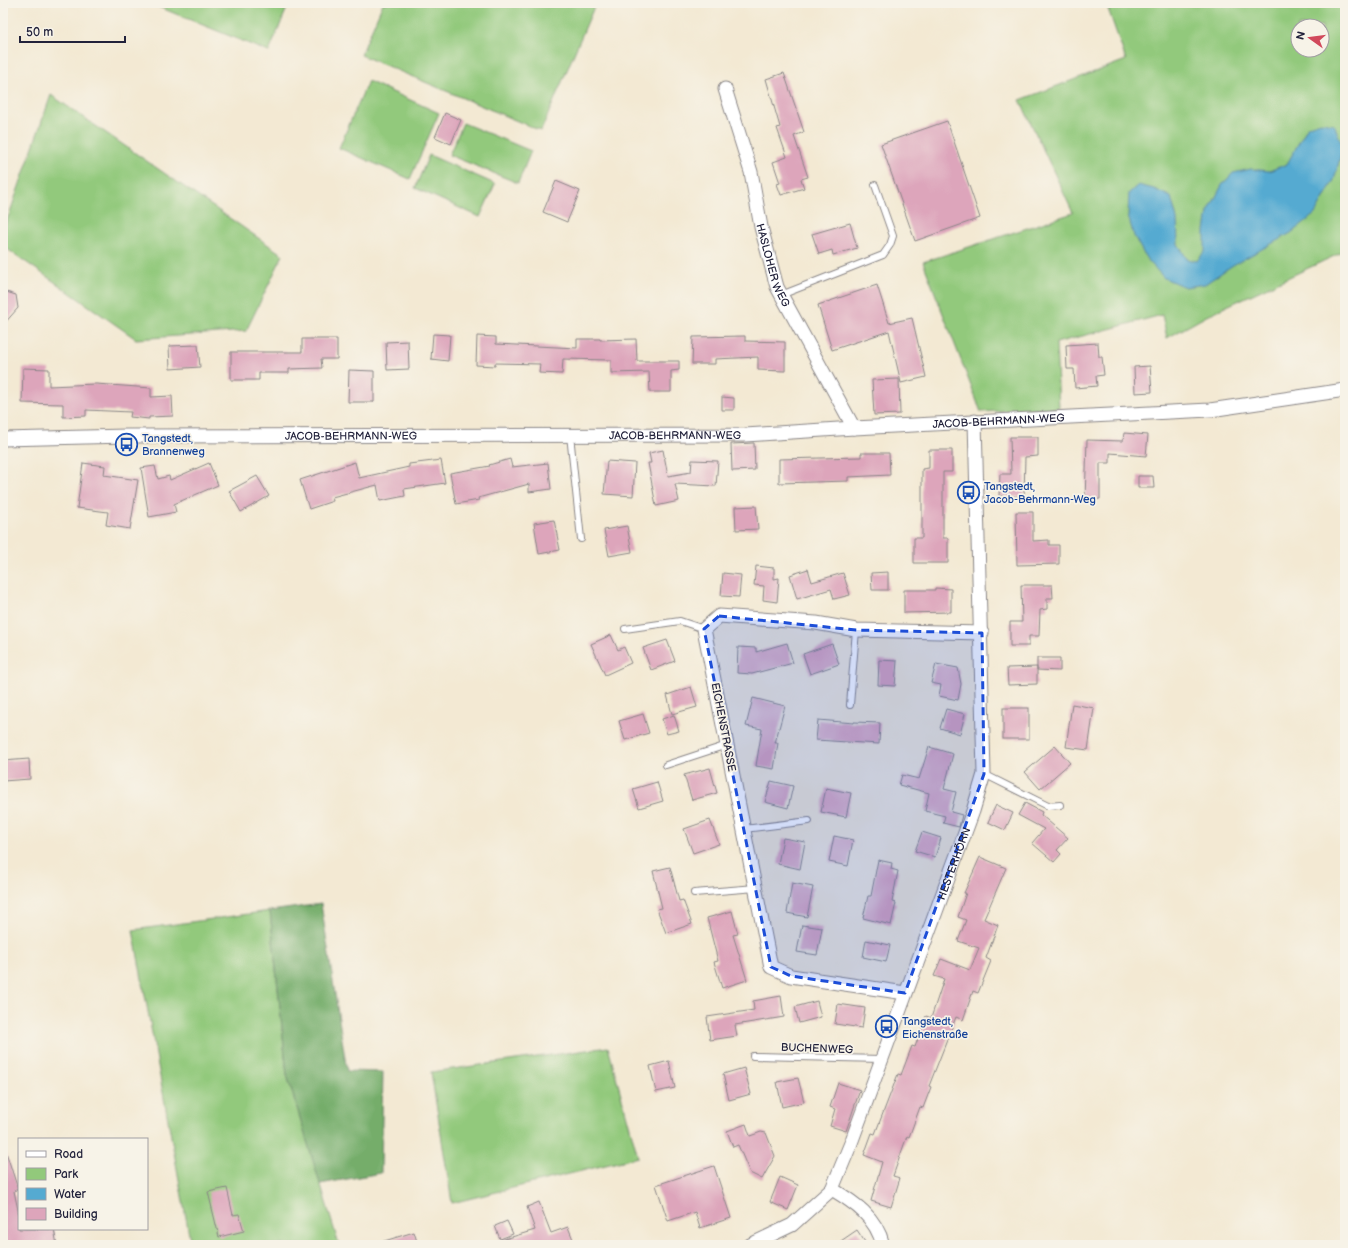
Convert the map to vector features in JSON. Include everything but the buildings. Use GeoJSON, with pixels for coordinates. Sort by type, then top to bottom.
{"type":"FeatureCollection","features":[{"type":"Feature","properties":{"kind":"street","name":"HASLOHER WEG"},"geometry":{"type":"LineString","coordinates":[[725,89],[751,172],[761,227],[777,287],[854,428]]}},
{"type":"Feature","properties":{"kind":"street","name":"JACOB-BEHRMANN-WEG"},"geometry":{"type":"LineString","coordinates":[[3,439],[127,436],[745,435],[1210,410],[1345,390]]}},
{"type":"Feature","properties":{"kind":"street","name":"HESTERHÖRN"},"geometry":{"type":"LineString","coordinates":[[750,1245],[792,1225],[832,1189],[851,1144],[905,993],[973,811],[984,774],[982,633],[975,422]]}},
{"type":"Feature","properties":{"kind":"street"},"geometry":{"type":"LineString","coordinates":[[704,629],[719,616],[816,623],[856,630],[982,633]]}},
{"type":"Feature","properties":{"kind":"street","name":"EICHENSTRASSE"},"geometry":{"type":"LineString","coordinates":[[704,629],[771,967],[791,976],[905,993]]}},
{"type":"Feature","properties":{"kind":"street"},"geometry":{"type":"LineString","coordinates":[[832,1189],[860,1207],[881,1235],[884,1245]]}},
{"type":"Feature","properties":{"kind":"lane"},"geometry":{"type":"LineString","coordinates":[[781,295],[883,256],[890,245],[893,236],[875,185]]}},
{"type":"Feature","properties":{"kind":"lane"},"geometry":{"type":"LineString","coordinates":[[570,436],[581,539]]}},
{"type":"Feature","properties":{"kind":"lane"},"geometry":{"type":"LineString","coordinates":[[625,629],[680,621],[704,629]]}},
{"type":"Feature","properties":{"kind":"lane"},"geometry":{"type":"LineString","coordinates":[[850,705],[856,630]]}},
{"type":"Feature","properties":{"kind":"lane"},"geometry":{"type":"LineString","coordinates":[[666,765],[727,745]]}},
{"type":"Feature","properties":{"kind":"lane"},"geometry":{"type":"LineString","coordinates":[[984,774],[1048,806],[1060,805]]}},
{"type":"Feature","properties":{"kind":"lane"},"geometry":{"type":"LineString","coordinates":[[744,829],[809,821]]}},
{"type":"Feature","properties":{"kind":"lane"},"geometry":{"type":"LineString","coordinates":[[694,893],[756,888]]}},
{"type":"Feature","properties":{"kind":"lane","name":"BUCHENWEG"},"geometry":{"type":"LineString","coordinates":[[753,1056],[881,1060]]}},
{"type":"Feature","properties":{"kind":"highlighted area"},"geometry":{"type":"Polygon","coordinates":[[[719,616],[856,630],[982,633],[984,774],[905,993],[791,976],[771,967],[704,629],[719,616]]]}},
{"type":"Feature","properties":{"kind":"green space"},"geometry":{"type":"Polygon","coordinates":[[[149,3],[289,3],[269,52],[149,3]]]}},
{"type":"Feature","properties":{"kind":"green space"},"geometry":{"type":"Polygon","coordinates":[[[383,3],[585,3],[594,7],[541,131],[361,55],[383,3]]]}},
{"type":"Feature","properties":{"kind":"green space"},"geometry":{"type":"Polygon","coordinates":[[[1106,3],[1345,3],[1345,251],[1212,313],[1167,338],[1162,315],[1056,343],[1059,408],[981,412],[923,262],[1073,213],[1020,100],[1126,60],[1106,3]]]}},
{"type":"Feature","properties":{"kind":"green space"},"geometry":{"type":"Polygon","coordinates":[[[368,81],[439,113],[410,179],[339,148],[368,81]]]}},
{"type":"Feature","properties":{"kind":"green space"},"geometry":{"type":"Polygon","coordinates":[[[51,95],[283,255],[246,331],[136,339],[3,246],[3,232],[51,95]]]}},
{"type":"Feature","properties":{"kind":"green space"},"geometry":{"type":"Polygon","coordinates":[[[463,123],[531,151],[518,183],[449,155],[463,123]]]}},
{"type":"Feature","properties":{"kind":"green space"},"geometry":{"type":"Polygon","coordinates":[[[429,155],[495,184],[480,217],[415,188],[429,155]]]}},
{"type":"Feature","properties":{"kind":"green space"},"geometry":{"type":"Polygon","coordinates":[[[321,904],[347,1071],[383,1072],[381,1173],[320,1184],[287,1075],[270,911],[321,904]]]}},
{"type":"Feature","properties":{"kind":"green space"},"geometry":{"type":"Polygon","coordinates":[[[270,911],[287,1075],[339,1245],[191,1245],[133,930],[270,911]]]}},
{"type":"Feature","properties":{"kind":"green space"},"geometry":{"type":"Polygon","coordinates":[[[608,1047],[638,1157],[452,1203],[431,1072],[608,1047]]]}},
{"type":"Feature","properties":{"kind":"water"},"geometry":{"type":"Polygon","coordinates":[[[1321,122],[1334,124],[1343,147],[1334,180],[1315,214],[1291,233],[1233,265],[1205,284],[1185,287],[1164,278],[1146,258],[1134,236],[1128,216],[1129,193],[1138,185],[1154,189],[1171,197],[1177,219],[1178,244],[1187,259],[1197,261],[1205,251],[1205,231],[1208,212],[1222,185],[1233,173],[1251,169],[1269,171],[1287,164],[1308,126],[1321,122]]]}},
{"type":"Feature","properties":{"kind":"place","name":"Tangstedt, Brannenweg"},"geometry":{"type":"Point","coordinates":[127,444]}},
{"type":"Feature","properties":{"kind":"place","name":"Tangstedt, Jacob-Behrmann-Weg"},"geometry":{"type":"Point","coordinates":[969,492]}},
{"type":"Feature","properties":{"kind":"place","name":"Tangstedt, Eichenstraße"},"geometry":{"type":"Point","coordinates":[886,1027]}}]}
